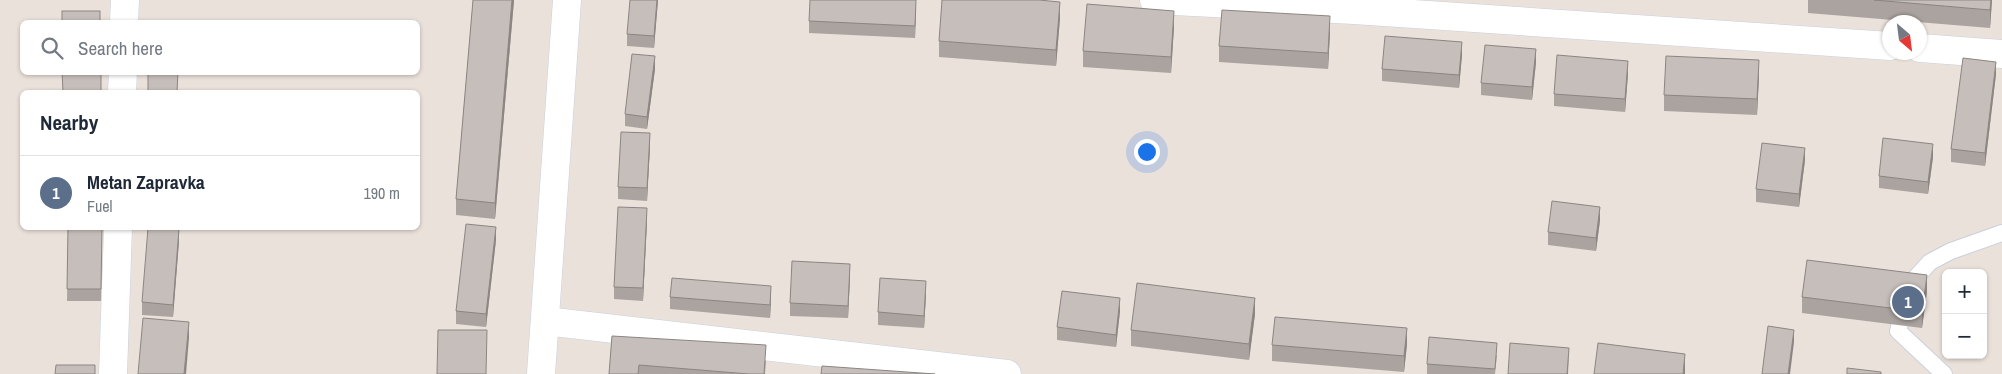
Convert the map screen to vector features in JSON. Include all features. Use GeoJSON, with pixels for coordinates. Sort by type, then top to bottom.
{"type":"FeatureCollection","features":[{"type":"Feature","properties":{"kind":"street"},"geometry":{"type":"LineString","coordinates":[[124,20],[125,0]]}},
{"type":"Feature","properties":{"kind":"street"},"geometry":{"type":"LineString","coordinates":[[541,374],[567,0]]}},
{"type":"Feature","properties":{"kind":"street"},"geometry":{"type":"LineString","coordinates":[[1154,0],[1354,5],[1882,45]]}},
{"type":"Feature","properties":{"kind":"street"},"geometry":{"type":"LineString","coordinates":[[1927,49],[2002,54]]}},
{"type":"Feature","properties":{"kind":"street"},"geometry":{"type":"LineString","coordinates":[[122,90],[123,75]]}},
{"type":"Feature","properties":{"kind":"street"},"geometry":{"type":"LineString","coordinates":[[113,374],[118,230]]}},
{"type":"Feature","properties":{"kind":"street"},"geometry":{"type":"LineString","coordinates":[[545,321],[965,372],[1007,374]]}},
{"type":"Feature","properties":{"kind":"lane"},"geometry":{"type":"LineString","coordinates":[[1944,374],[1898,331],[1910,284],[1930,262],[1950,251],[2002,233]]}},
{"type":"Feature","properties":{"kind":"building"},"geometry":{"type":"Polygon","coordinates":[[[473,0],[512,0],[495,203],[456,199],[473,0]]]}},
{"type":"Feature","properties":{"kind":"building"},"geometry":{"type":"Polygon","coordinates":[[[630,0],[657,0],[654,36],[627,34],[630,0]]]}},
{"type":"Feature","properties":{"kind":"building"},"geometry":{"type":"Polygon","coordinates":[[[810,0],[916,0],[915,26],[809,21],[810,0]]]}},
{"type":"Feature","properties":{"kind":"building"},"geometry":{"type":"Polygon","coordinates":[[[942,0],[1039,0],[1060,2],[1056,50],[939,41],[942,0]]]}},
{"type":"Feature","properties":{"kind":"building"},"geometry":{"type":"Polygon","coordinates":[[[1874,0],[1991,0],[1990,10],[1874,0]]]}},
{"type":"Feature","properties":{"kind":"building"},"geometry":{"type":"Polygon","coordinates":[[[1087,4],[1174,11],[1171,57],[1083,51],[1087,4]]]}},
{"type":"Feature","properties":{"kind":"building"},"geometry":{"type":"Polygon","coordinates":[[[1222,10],[1330,16],[1328,53],[1219,46],[1222,10]]]}},
{"type":"Feature","properties":{"kind":"building"},"geometry":{"type":"Polygon","coordinates":[[[62,11],[100,11],[100,20],[62,20],[62,11]]]}},
{"type":"Feature","properties":{"kind":"building"},"geometry":{"type":"Polygon","coordinates":[[[1385,36],[1462,42],[1459,75],[1382,69],[1385,36]]]}},
{"type":"Feature","properties":{"kind":"building"},"geometry":{"type":"Polygon","coordinates":[[[1485,45],[1536,49],[1532,87],[1481,83],[1485,45]]]}},
{"type":"Feature","properties":{"kind":"building"},"geometry":{"type":"Polygon","coordinates":[[[632,54],[655,56],[647,117],[625,114],[632,54]]]}},
{"type":"Feature","properties":{"kind":"building"},"geometry":{"type":"Polygon","coordinates":[[[1557,55],[1628,61],[1625,99],[1554,94],[1557,55]]]}},
{"type":"Feature","properties":{"kind":"building"},"geometry":{"type":"Polygon","coordinates":[[[1666,56],[1759,60],[1757,99],[1664,95],[1666,56]]]}},
{"type":"Feature","properties":{"kind":"building"},"geometry":{"type":"Polygon","coordinates":[[[1963,58],[1996,62],[1985,153],[1951,149],[1963,58]]]}},
{"type":"Feature","properties":{"kind":"building"},"geometry":{"type":"Polygon","coordinates":[[[62,75],[101,75],[101,90],[63,90],[62,75]]]}},
{"type":"Feature","properties":{"kind":"building"},"geometry":{"type":"Polygon","coordinates":[[[148,75],[178,75],[177,90],[148,90],[148,75]]]}},
{"type":"Feature","properties":{"kind":"building"},"geometry":{"type":"Polygon","coordinates":[[[621,132],[650,133],[647,188],[618,187],[621,132]]]}},
{"type":"Feature","properties":{"kind":"building"},"geometry":{"type":"Polygon","coordinates":[[[1883,138],[1933,144],[1928,182],[1879,176],[1883,138]]]}},
{"type":"Feature","properties":{"kind":"building"},"geometry":{"type":"Polygon","coordinates":[[[1762,143],[1805,148],[1799,194],[1756,189],[1762,143]]]}},
{"type":"Feature","properties":{"kind":"building"},"geometry":{"type":"Polygon","coordinates":[[[1552,201],[1600,207],[1596,238],[1548,232],[1552,201]]]}},
{"type":"Feature","properties":{"kind":"building"},"geometry":{"type":"Polygon","coordinates":[[[618,207],[647,208],[643,288],[614,287],[618,207]]]}},
{"type":"Feature","properties":{"kind":"building"},"geometry":{"type":"Polygon","coordinates":[[[466,224],[496,227],[486,314],[456,311],[466,224]]]}},
{"type":"Feature","properties":{"kind":"building"},"geometry":{"type":"Polygon","coordinates":[[[68,230],[102,230],[101,289],[67,289],[68,230]]]}},
{"type":"Feature","properties":{"kind":"building"},"geometry":{"type":"Polygon","coordinates":[[[148,230],[179,230],[173,305],[142,302],[148,230]]]}},
{"type":"Feature","properties":{"kind":"building"},"geometry":{"type":"Polygon","coordinates":[[[1807,260],[1927,275],[1922,312],[1802,297],[1807,260]]]}},
{"type":"Feature","properties":{"kind":"building"},"geometry":{"type":"Polygon","coordinates":[[[792,261],[850,264],[848,306],[790,303],[792,261]]]}},
{"type":"Feature","properties":{"kind":"building"},"geometry":{"type":"Polygon","coordinates":[[[672,278],[771,286],[770,305],[670,297],[672,278]]]}},
{"type":"Feature","properties":{"kind":"building"},"geometry":{"type":"Polygon","coordinates":[[[880,278],[926,281],[924,316],[878,312],[880,278]]]}},
{"type":"Feature","properties":{"kind":"building"},"geometry":{"type":"Polygon","coordinates":[[[1137,283],[1255,298],[1249,344],[1131,330],[1137,283]]]}},
{"type":"Feature","properties":{"kind":"building"},"geometry":{"type":"Polygon","coordinates":[[[1062,291],[1120,298],[1116,335],[1057,327],[1062,291]]]}},
{"type":"Feature","properties":{"kind":"building"},"geometry":{"type":"Polygon","coordinates":[[[1275,317],[1407,328],[1404,356],[1272,345],[1275,317]]]}},
{"type":"Feature","properties":{"kind":"building"},"geometry":{"type":"Polygon","coordinates":[[[143,318],[189,322],[184,374],[138,374],[143,318]]]}},
{"type":"Feature","properties":{"kind":"building"},"geometry":{"type":"Polygon","coordinates":[[[1768,326],[1794,330],[1788,374],[1762,374],[1768,326]]]}},
{"type":"Feature","properties":{"kind":"building"},"geometry":{"type":"Polygon","coordinates":[[[438,330],[487,330],[486,374],[437,374],[438,330]]]}},
{"type":"Feature","properties":{"kind":"building"},"geometry":{"type":"Polygon","coordinates":[[[612,336],[766,345],[764,374],[639,365],[638,374],[609,374],[612,336]]]}},
{"type":"Feature","properties":{"kind":"building"},"geometry":{"type":"Polygon","coordinates":[[[1429,337],[1497,343],[1495,369],[1427,364],[1429,337]]]}},
{"type":"Feature","properties":{"kind":"building"},"geometry":{"type":"Polygon","coordinates":[[[1510,343],[1569,348],[1567,374],[1508,374],[1510,343]]]}},
{"type":"Feature","properties":{"kind":"building"},"geometry":{"type":"Polygon","coordinates":[[[1598,343],[1685,354],[1683,374],[1594,374],[1598,343]]]}},
{"type":"Feature","properties":{"kind":"building"},"geometry":{"type":"Polygon","coordinates":[[[56,365],[95,365],[95,374],[55,374],[56,365]]]}},
{"type":"Feature","properties":{"kind":"building"},"geometry":{"type":"Polygon","coordinates":[[[822,366],[935,374],[821,374],[822,366]]]}},
{"type":"Feature","properties":{"kind":"building"},"geometry":{"type":"Polygon","coordinates":[[[1847,368],[1881,372],[1881,374],[1847,374],[1847,368]]]}},
{"type":"Feature","properties":{"kind":"place","name":"Metan Zapravka"},"geometry":{"type":"Point","coordinates":[1908,302]}}]}
